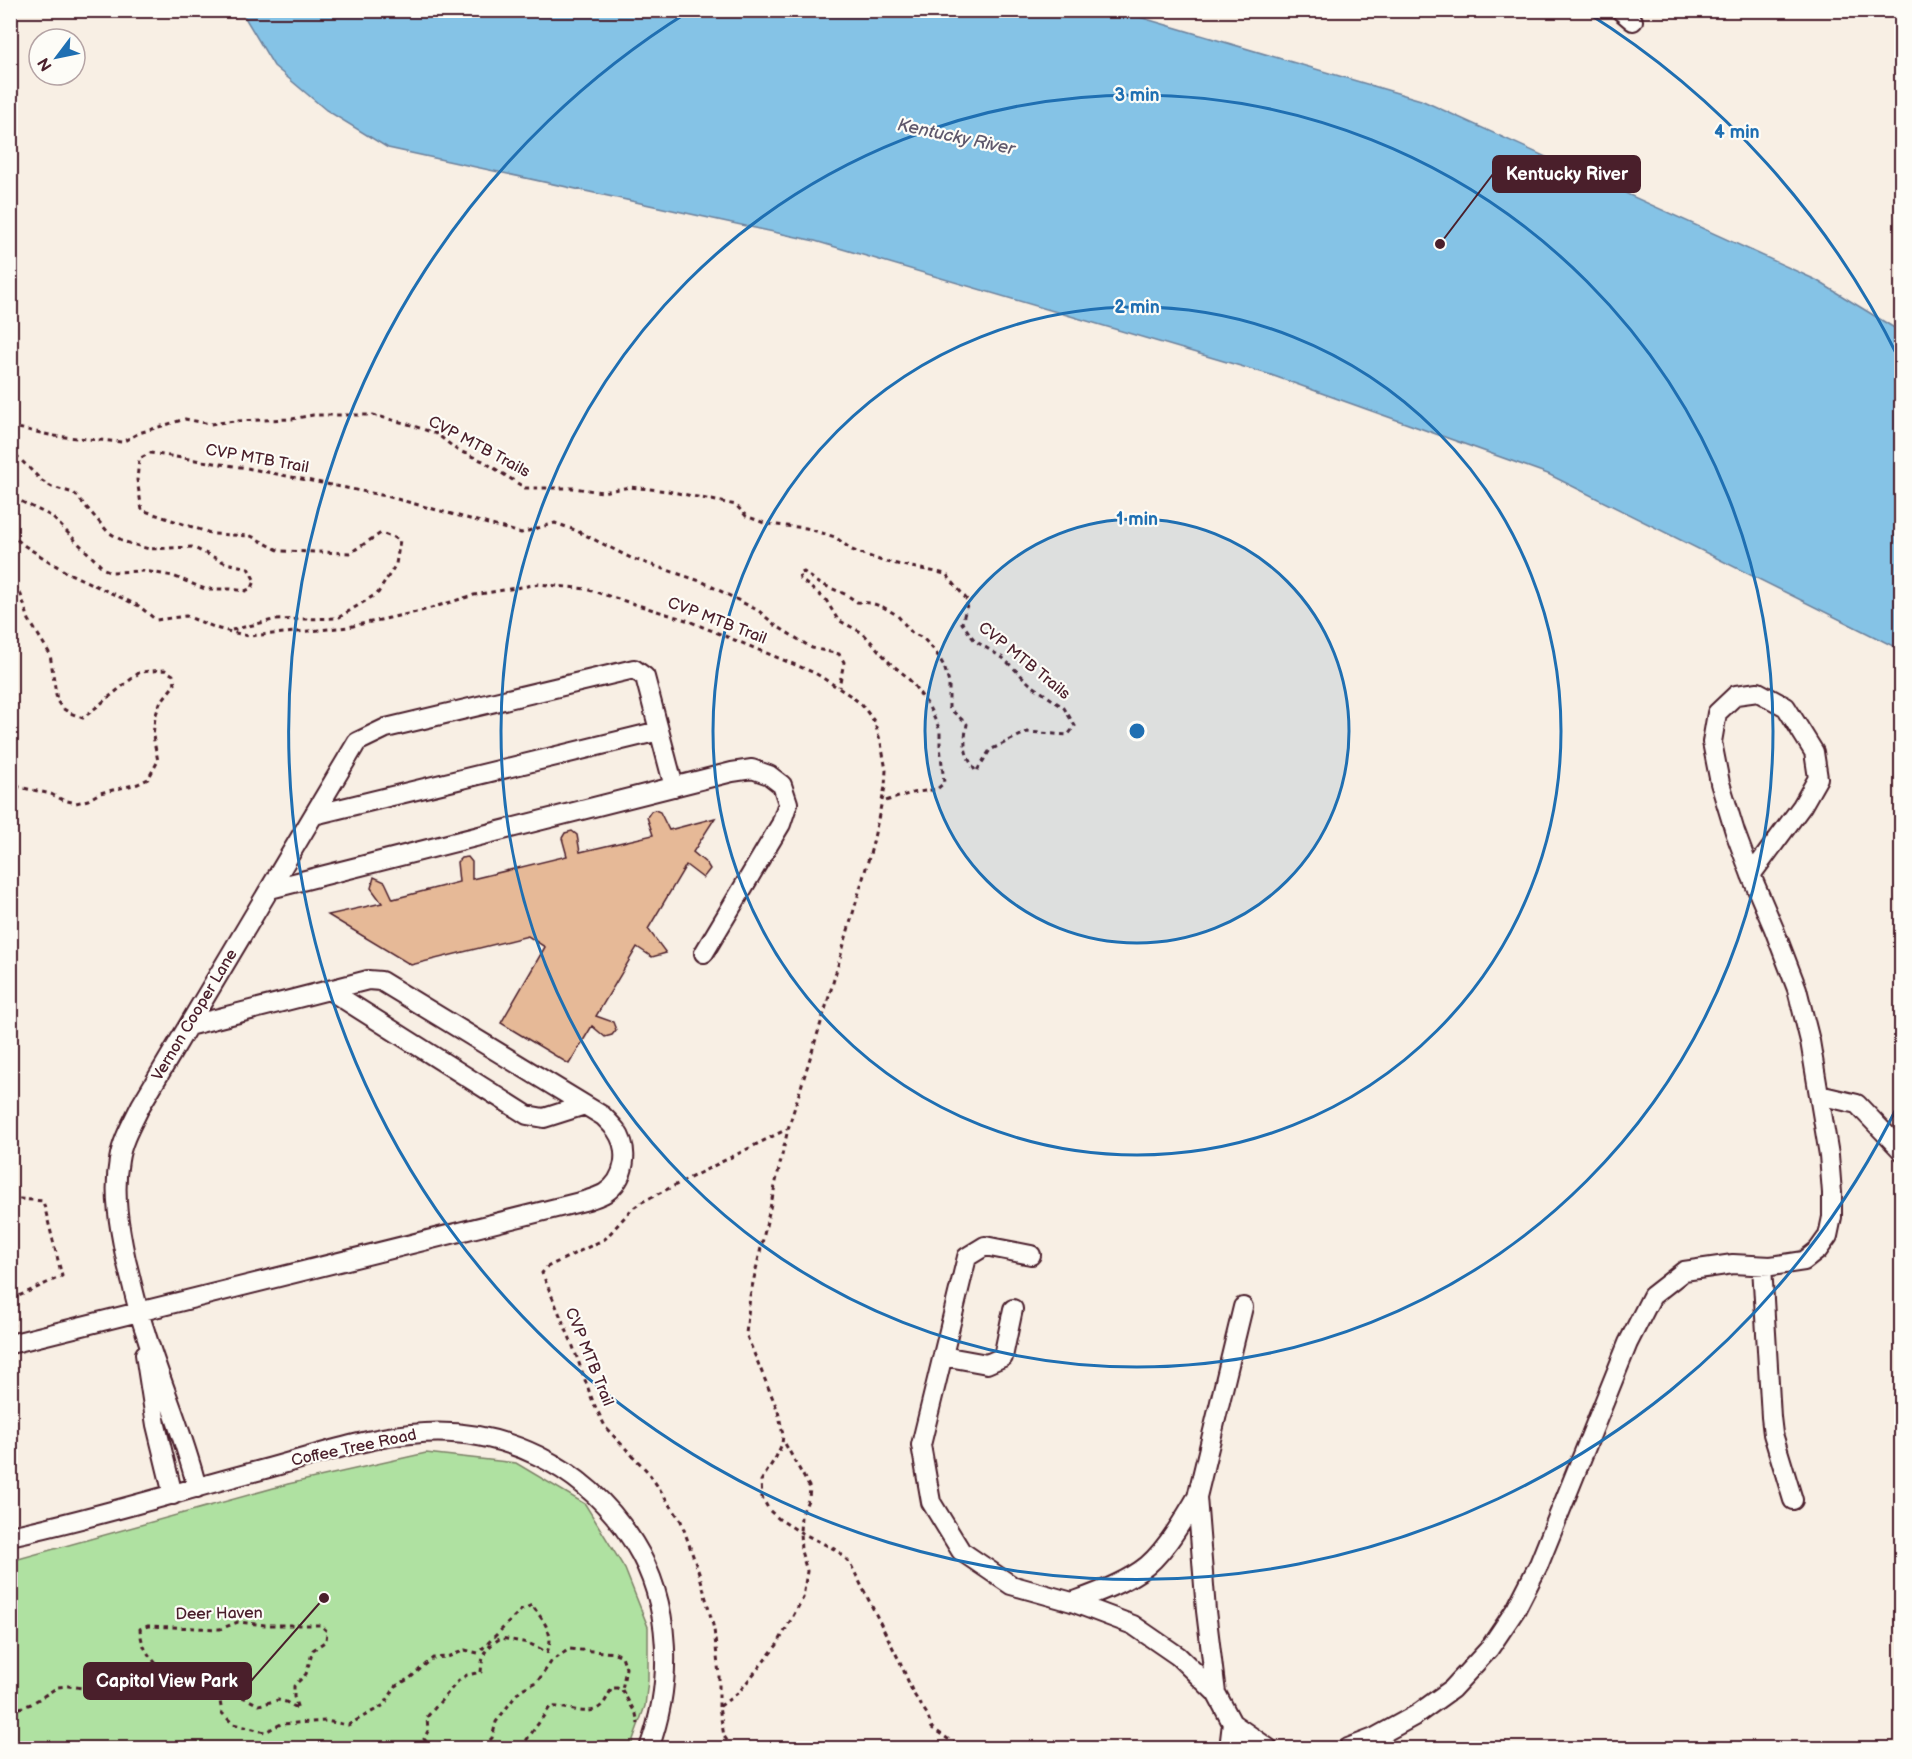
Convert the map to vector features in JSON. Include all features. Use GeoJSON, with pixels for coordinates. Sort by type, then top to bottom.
{"type":"FeatureCollection","features":[{"type":"Feature","properties":{"kind":"street","name":"Vernon Cooper Lane"},"geometry":{"type":"LineString","coordinates":[[197,1488],[179,1427],[139,1311],[118,1214],[116,1185],[119,1157],[128,1130],[141,1105],[357,742],[386,728],[634,669],[645,677],[660,731]]}},
{"type":"Feature","properties":{"kind":"street"},"geometry":{"type":"LineString","coordinates":[[1348,1749],[1416,1715],[1452,1689],[1489,1649],[1516,1609],[1539,1564],[1628,1343],[1652,1296],[1684,1271],[1733,1264],[1771,1266],[1804,1261],[1818,1250],[1828,1236],[1832,1217],[1832,1193],[1810,1041],[1797,989],[1751,875],[1735,832],[1720,783],[1712,742],[1717,713],[1736,695],[1758,692],[1786,707],[1815,752],[1818,778],[1802,806],[1751,875]]}},
{"type":"Feature","properties":{"kind":"street"},"geometry":{"type":"LineString","coordinates":[[314,815],[660,731],[674,787]]}},
{"type":"Feature","properties":{"kind":"street"},"geometry":{"type":"LineString","coordinates":[[270,889],[732,772],[753,769],[770,775],[782,785],[788,803],[781,824],[704,953]]}},
{"type":"Feature","properties":{"kind":"street"},"geometry":{"type":"LineString","coordinates":[[10,1344],[588,1200],[604,1194],[615,1184],[624,1169],[624,1150],[617,1131],[603,1116],[381,981],[369,980],[188,1026]]}},
{"type":"Feature","properties":{"kind":"street"},"geometry":{"type":"LineString","coordinates":[[329,990],[527,1115],[544,1118],[585,1105]]}},
{"type":"Feature","properties":{"kind":"street"},"geometry":{"type":"LineString","coordinates":[[1819,1095],[1857,1104],[1902,1151]]}},
{"type":"Feature","properties":{"kind":"street"},"geometry":{"type":"LineString","coordinates":[[1031,1255],[985,1246],[967,1257],[921,1445],[931,1502],[961,1551],[1011,1585],[1072,1602],[1133,1625],[1178,1656],[1216,1693],[1232,1723],[1268,1749]]}},
{"type":"Feature","properties":{"kind":"street"},"geometry":{"type":"LineString","coordinates":[[1762,1266],[1773,1434],[1793,1500]]}},
{"type":"Feature","properties":{"kind":"street"},"geometry":{"type":"LineString","coordinates":[[1216,1693],[1206,1611],[1197,1497],[1243,1307]]}},
{"type":"Feature","properties":{"kind":"street"},"geometry":{"type":"LineString","coordinates":[[943,1356],[987,1364],[1003,1357],[1013,1309]]}},
{"type":"Feature","properties":{"kind":"street","name":"Vernon Cooper Lane"},"geometry":{"type":"LineString","coordinates":[[139,1311],[152,1401],[173,1495]]}},
{"type":"Feature","properties":{"kind":"street","name":"Coffee Tree Road"},"geometry":{"type":"LineString","coordinates":[[10,1536],[392,1436],[442,1432],[474,1434],[507,1442],[543,1457],[575,1477],[593,1492],[610,1509],[636,1547],[651,1579],[663,1627],[666,1662],[663,1695],[649,1749]]}},
{"type":"Feature","properties":{"kind":"street"},"geometry":{"type":"LineString","coordinates":[[1072,1602],[1109,1588],[1142,1570],[1171,1539],[1197,1497]]}},
{"type":"Feature","properties":{"kind":"street"},"geometry":{"type":"LineString","coordinates":[[1229,1749],[1232,1723]]}},
{"type":"Feature","properties":{"kind":"path","name":"CVP MTB Trails"},"geometry":{"type":"LineString","coordinates":[[10,430],[18,428],[33,432],[122,442],[139,432],[185,419],[210,424],[292,419],[313,415],[373,415],[437,434],[457,450],[483,461],[525,488],[573,488],[602,492],[630,487],[668,491],[736,505],[746,516],[766,524],[806,528],[835,537],[852,550],[882,561],[946,574],[968,601],[962,623],[975,641],[1003,658],[1030,684],[1064,708],[1075,726],[1068,735],[1027,732],[990,750],[976,772],[964,749],[968,724],[949,708],[949,683],[944,666],[923,638],[912,633],[897,615],[883,607],[857,602],[819,583],[804,572],[801,573],[799,574],[800,579],[826,600],[838,620],[863,633],[890,663],[906,676],[928,705],[940,730],[944,783],[937,789],[912,793],[882,802]]}},
{"type":"Feature","properties":{"kind":"path"},"geometry":{"type":"LineString","coordinates":[[10,448],[42,481],[52,487],[74,493],[108,532],[125,542],[149,549],[192,547],[226,563],[248,568],[255,581],[252,588],[245,591],[205,589],[173,576],[144,571],[112,572],[104,569],[51,516],[10,496]]}},
{"type":"Feature","properties":{"kind":"path","name":"CVP MTB Trail"},"geometry":{"type":"LineString","coordinates":[[229,631],[273,620],[338,618],[378,593],[396,564],[400,540],[381,533],[350,553],[280,551],[251,536],[213,534],[141,510],[137,480],[139,459],[150,453],[247,468],[386,496],[522,533],[555,523],[575,530],[631,558],[703,582],[759,610],[775,625],[812,648],[839,654],[844,662],[839,687]]}},
{"type":"Feature","properties":{"kind":"path","name":"CVP MTB Trail"},"geometry":{"type":"LineString","coordinates":[[10,534],[66,572],[139,606],[156,620],[186,616],[248,636],[348,627],[421,611],[474,595],[539,584],[586,589],[686,620],[815,673],[839,687],[861,704],[874,721],[881,743],[886,770],[885,787],[872,847],[788,1129],[750,1296],[746,1334],[778,1411],[782,1438],[810,1488],[809,1498],[801,1516],[800,1532]]}},
{"type":"Feature","properties":{"kind":"path"},"geometry":{"type":"LineString","coordinates":[[10,578],[21,595],[29,620],[50,654],[57,701],[70,713],[83,718],[140,672],[165,670],[173,675],[174,684],[160,703],[155,717],[153,735],[158,761],[148,778],[138,784],[99,793],[88,800],[76,803],[51,794],[10,785]]}},
{"type":"Feature","properties":{"kind":"path","name":"CVP MTB Trail"},"geometry":{"type":"LineString","coordinates":[[718,1707],[719,1675],[714,1629],[700,1576],[681,1521],[648,1472],[606,1428],[593,1402],[571,1341],[542,1274],[547,1267],[604,1239],[632,1209],[642,1202],[788,1129]]}},
{"type":"Feature","properties":{"kind":"path"},"geometry":{"type":"LineString","coordinates":[[10,1200],[43,1201],[62,1276],[10,1300]]}},
{"type":"Feature","properties":{"kind":"path"},"geometry":{"type":"LineString","coordinates":[[782,1438],[782,1444],[776,1457],[761,1481],[762,1497],[769,1510],[800,1532],[838,1551],[850,1563],[932,1728],[961,1749]]}},
{"type":"Feature","properties":{"kind":"path"},"geometry":{"type":"LineString","coordinates":[[732,1749],[724,1736],[718,1707],[739,1692],[777,1645],[804,1598],[807,1571],[801,1551],[800,1532]]}},
{"type":"Feature","properties":{"kind":"path","name":"Deer Haven"},"geometry":{"type":"LineString","coordinates":[[10,1710],[31,1704],[58,1687],[68,1686],[106,1691],[119,1697],[163,1684],[168,1678],[149,1658],[141,1640],[140,1629],[148,1626],[220,1629],[238,1622],[265,1625],[320,1625],[327,1631],[326,1641],[313,1650],[306,1674],[294,1686],[294,1697],[298,1709],[278,1700],[259,1705],[234,1694],[219,1695],[222,1713],[233,1724],[265,1732],[281,1724],[326,1721],[348,1725],[384,1705],[396,1686],[410,1678],[433,1658],[448,1657],[465,1650],[478,1653],[521,1610],[532,1605],[549,1629],[551,1644],[547,1652],[528,1642],[501,1638],[488,1646],[483,1655],[482,1672],[466,1675],[459,1680],[427,1717],[428,1731],[424,1739],[432,1749]]}},
{"type":"Feature","properties":{"kind":"path"},"geometry":{"type":"LineString","coordinates":[[487,1749],[487,1743],[492,1738],[496,1722],[520,1690],[538,1681],[551,1662],[569,1649],[615,1653],[622,1656],[626,1668],[622,1690]]}},
{"type":"Feature","properties":{"kind":"path"},"geometry":{"type":"LineString","coordinates":[[521,1749],[550,1707],[559,1706],[582,1712],[595,1710],[603,1705],[612,1688],[622,1690],[636,1714],[639,1727],[654,1731]]}},
{"type":"Feature","properties":{"kind":"green space"},"geometry":{"type":"Polygon","coordinates":[[[426,1453],[516,1463],[585,1504],[625,1569],[648,1627],[648,1680],[645,1706],[630,1748],[11,1748],[11,1561],[288,1484],[426,1453]]]}},
{"type":"Feature","properties":{"kind":"water"},"geometry":{"type":"Polygon","coordinates":[[[241,11],[1119,11],[1421,100],[1816,280],[1901,332],[1901,650],[1548,474],[1271,375],[815,241],[388,148],[326,110],[274,66],[241,11]]]}},
{"type":"Feature","properties":{"kind":"building"},"geometry":{"type":"Polygon","coordinates":[[[651,811],[660,812],[669,830],[715,818],[693,852],[710,869],[703,878],[686,865],[648,929],[666,953],[652,957],[637,947],[596,1016],[613,1022],[616,1030],[612,1035],[605,1037],[592,1026],[569,1064],[501,1023],[545,947],[528,936],[411,965],[328,915],[382,903],[371,888],[374,877],[385,882],[393,899],[459,882],[457,862],[461,858],[468,857],[472,862],[472,879],[567,856],[562,838],[565,833],[572,831],[577,835],[580,852],[653,835],[647,817],[651,811]]]}},
{"type":"Feature","properties":{"kind":"place","name":"Kentucky River"},"geometry":{"type":"Point","coordinates":[1440,244]}},
{"type":"Feature","properties":{"kind":"place","name":"Capitol View Park"},"geometry":{"type":"Point","coordinates":[324,1598]}}]}
